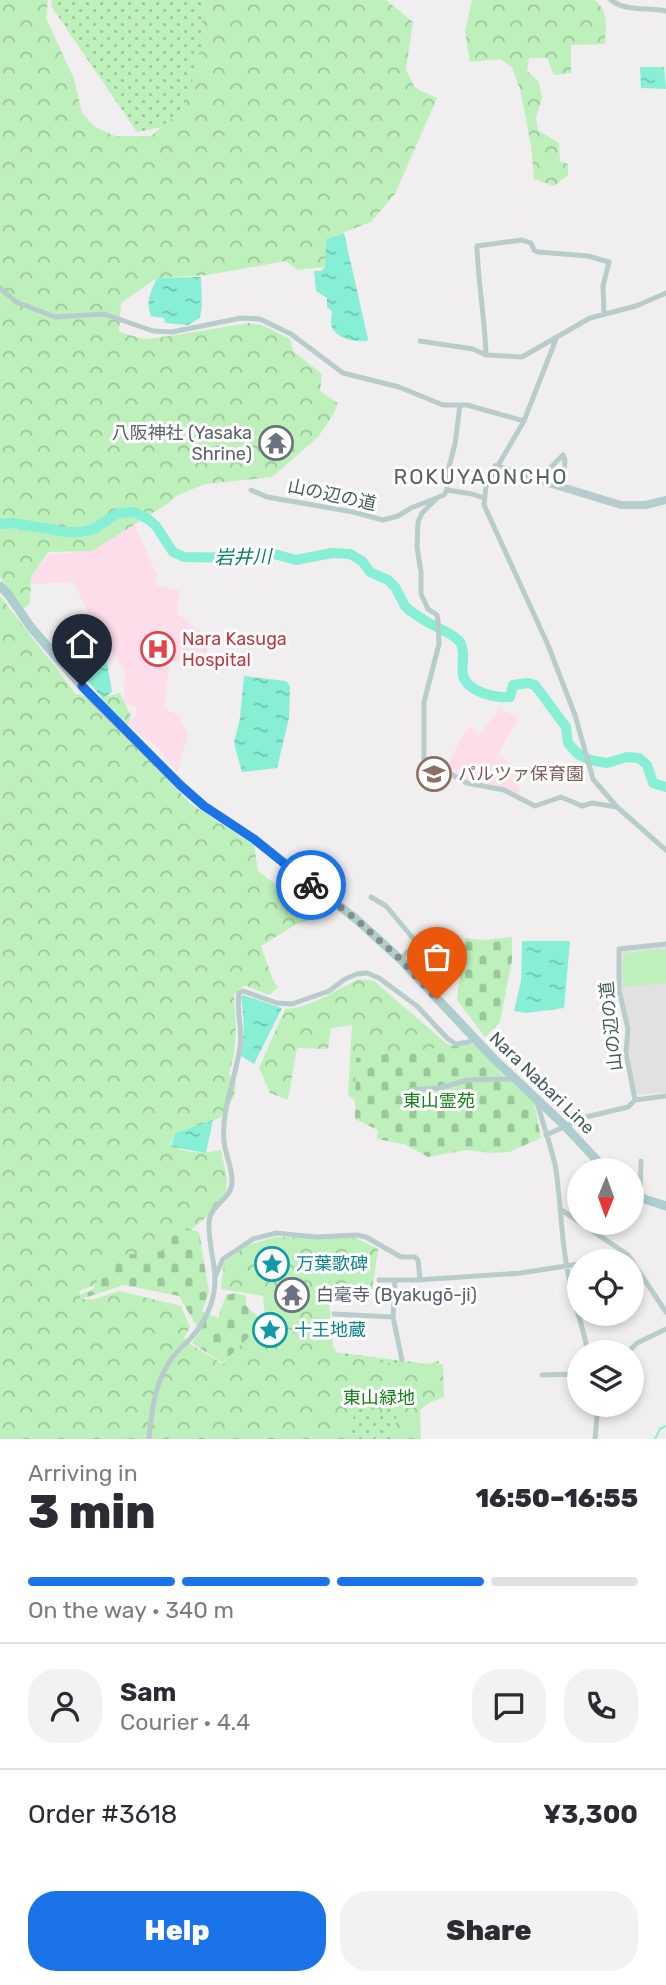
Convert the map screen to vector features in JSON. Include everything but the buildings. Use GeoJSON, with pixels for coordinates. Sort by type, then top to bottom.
{"type":"FeatureCollection","features":[{"type":"Feature","properties":{"kind":"main road","name":"Nara Nabari Line"},"geometry":{"type":"LineString","coordinates":[[0,586],[9,594],[30,626],[94,700],[180,785],[204,806],[254,839],[356,919],[400,959],[473,1038],[595,1158]]}},
{"type":"Feature","properties":{"kind":"main road"},"geometry":{"type":"LineString","coordinates":[[644,1196],[666,1206]]}},
{"type":"Feature","properties":{"kind":"street"},"geometry":{"type":"LineString","coordinates":[[611,0],[614,4],[630,8],[666,11]]}},
{"type":"Feature","properties":{"kind":"street"},"geometry":{"type":"LineString","coordinates":[[628,0],[630,8]]}},
{"type":"Feature","properties":{"kind":"street"},"geometry":{"type":"LineString","coordinates":[[656,0],[657,9]]}},
{"type":"Feature","properties":{"kind":"street"},"geometry":{"type":"LineString","coordinates":[[486,355],[477,247],[523,240],[531,243],[538,252],[588,256],[609,262],[603,286],[604,314]]}},
{"type":"Feature","properties":{"kind":"street"},"geometry":{"type":"LineString","coordinates":[[0,289],[16,302],[55,317],[104,314],[153,331],[172,331],[231,320],[260,319],[291,334],[344,373],[399,387],[443,405],[467,405],[524,421]]}},
{"type":"Feature","properties":{"kind":"street"},"geometry":{"type":"LineString","coordinates":[[420,341],[473,349],[486,355],[522,357],[590,318],[636,306],[666,293]]}},
{"type":"Feature","properties":{"kind":"street"},"geometry":{"type":"LineString","coordinates":[[556,339],[524,421],[486,486],[484,505],[548,645],[575,715],[593,779],[617,807],[666,850]]}},
{"type":"Feature","properties":{"kind":"street"},"geometry":{"type":"LineString","coordinates":[[460,405],[455,444],[446,478],[447,490],[422,513],[418,522],[421,594],[428,609],[437,615],[439,621],[439,644],[424,702],[425,759],[467,783],[504,790],[535,806],[561,797],[583,806],[592,803],[617,807]]}},
{"type":"Feature","properties":{"kind":"street"},"geometry":{"type":"LineString","coordinates":[[544,482],[550,468],[563,455],[563,487]]}},
{"type":"Feature","properties":{"kind":"street"},"geometry":{"type":"LineString","coordinates":[[496,467],[621,506],[646,505],[666,500]]}},
{"type":"Feature","properties":{"kind":"street","name":"山の辺の道"},"geometry":{"type":"LineString","coordinates":[[251,490],[267,496],[383,520],[437,498]]}},
{"type":"Feature","properties":{"kind":"street"},"geometry":{"type":"LineString","coordinates":[[447,490],[484,498]]}},
{"type":"Feature","properties":{"kind":"street"},"geometry":{"type":"LineString","coordinates":[[371,897],[386,906],[417,943],[400,959]]}},
{"type":"Feature","properties":{"kind":"street","name":"山の辺の道"},"geometry":{"type":"LineString","coordinates":[[635,1100],[626,1053],[628,1029],[620,990],[619,949],[666,944]]}},
{"type":"Feature","properties":{"kind":"street"},"geometry":{"type":"LineString","coordinates":[[149,1439],[152,1400],[160,1379],[172,1357],[201,1325],[209,1311],[214,1292],[209,1223],[214,1208],[228,1194],[232,1183],[224,1142],[224,1127],[241,1043],[239,993],[243,991],[277,1003],[292,1004],[329,991],[357,974],[367,973],[379,978],[417,1006],[456,1044],[468,1042],[473,1038]]}},
{"type":"Feature","properties":{"kind":"street"},"geometry":{"type":"LineString","coordinates":[[410,1090],[439,1088],[468,1080],[515,1079]]}},
{"type":"Feature","properties":{"kind":"street"},"geometry":{"type":"LineString","coordinates":[[546,1135],[586,1116],[628,1107],[635,1100],[666,1096]]}},
{"type":"Feature","properties":{"kind":"street"},"geometry":{"type":"LineString","coordinates":[[536,1099],[555,1165],[566,1266],[585,1340]]}},
{"type":"Feature","properties":{"kind":"street"},"geometry":{"type":"LineString","coordinates":[[559,1209],[567,1214]]}},
{"type":"Feature","properties":{"kind":"street"},"geometry":{"type":"LineString","coordinates":[[215,1277],[223,1259],[257,1236],[281,1233],[316,1237],[366,1237],[401,1257],[415,1257],[418,1260],[420,1279]]}},
{"type":"Feature","properties":{"kind":"street"},"geometry":{"type":"LineString","coordinates":[[600,1236],[619,1249]]}},
{"type":"Feature","properties":{"kind":"street"},"geometry":{"type":"LineString","coordinates":[[379,1280],[521,1273],[566,1266]]}},
{"type":"Feature","properties":{"kind":"street"},"geometry":{"type":"LineString","coordinates":[[644,1279],[666,1312]]}},
{"type":"Feature","properties":{"kind":"street"},"geometry":{"type":"LineString","coordinates":[[395,1280],[393,1317],[402,1360]]}},
{"type":"Feature","properties":{"kind":"street"},"geometry":{"type":"LineString","coordinates":[[334,1314],[393,1317]]}},
{"type":"Feature","properties":{"kind":"street"},"geometry":{"type":"LineString","coordinates":[[643,1340],[666,1329]]}},
{"type":"Feature","properties":{"kind":"street"},"geometry":{"type":"LineString","coordinates":[[542,1375],[567,1374]]}},
{"type":"Feature","properties":{"kind":"street"},"geometry":{"type":"LineString","coordinates":[[595,1439],[597,1417]]}},
{"type":"Feature","properties":{"kind":"shaded area","name":"Nara Kasuga Hospital"},"geometry":{"type":"Polygon","coordinates":[[[125,520],[135,525],[157,575],[156,585],[180,591],[178,614],[202,633],[207,645],[207,663],[170,662],[164,708],[179,716],[188,734],[177,772],[158,748],[127,724],[137,715],[136,706],[124,704],[125,671],[93,624],[74,582],[32,584],[31,577],[48,555],[92,551],[125,520]]]}},
{"type":"Feature","properties":{"kind":"shaded area"},"geometry":{"type":"Polygon","coordinates":[[[500,708],[518,718],[498,755],[513,765],[522,777],[517,779],[520,794],[469,782],[448,767],[461,738],[471,726],[478,737],[500,708]]]}},
{"type":"Feature","properties":{"kind":"shaded area"},"geometry":{"type":"Polygon","coordinates":[[[666,947],[666,1093],[635,1095],[619,954],[622,951],[666,947]]]}},
{"type":"Feature","properties":{"kind":"green space"},"geometry":{"type":"Polygon","coordinates":[[[0,0],[48,0],[46,18],[74,79],[82,113],[95,127],[115,136],[151,136],[180,111],[191,92],[195,61],[203,45],[201,39],[204,0],[386,0],[413,22],[406,69],[415,88],[437,98],[395,194],[371,222],[326,239],[325,267],[298,270],[286,261],[207,275],[157,278],[121,303],[119,332],[144,339],[249,323],[264,326],[290,339],[294,352],[322,374],[320,391],[338,403],[318,437],[272,477],[205,484],[176,496],[92,551],[48,552],[31,577],[30,603],[23,609],[0,577],[0,0]]]}},
{"type":"Feature","properties":{"kind":"green space"},"geometry":{"type":"Polygon","coordinates":[[[52,0],[218,0],[183,123],[137,132],[51,6],[52,0]]]}},
{"type":"Feature","properties":{"kind":"green space"},"geometry":{"type":"Polygon","coordinates":[[[472,0],[595,0],[603,10],[606,20],[605,44],[571,45],[571,73],[554,75],[547,58],[529,58],[527,71],[539,82],[542,98],[536,117],[538,130],[559,143],[560,161],[568,164],[568,175],[554,186],[534,179],[531,145],[520,89],[512,67],[500,59],[470,62],[465,31],[472,0]]]}},
{"type":"Feature","properties":{"kind":"green space"},"geometry":{"type":"Polygon","coordinates":[[[0,596],[76,694],[98,699],[120,693],[131,716],[124,733],[191,804],[254,845],[258,871],[319,917],[295,925],[261,946],[278,987],[269,995],[244,985],[234,995],[235,1044],[229,1074],[236,1083],[234,1097],[220,1118],[175,1133],[170,1146],[195,1152],[221,1150],[227,1179],[225,1200],[150,1260],[79,1291],[81,1299],[95,1299],[119,1291],[181,1306],[190,1327],[184,1338],[223,1364],[265,1318],[263,1296],[221,1289],[224,1262],[248,1245],[275,1237],[356,1238],[378,1249],[372,1291],[328,1291],[333,1346],[338,1356],[410,1366],[443,1364],[444,1397],[420,1411],[418,1439],[390,1439],[395,1429],[399,1397],[392,1396],[384,1415],[372,1412],[370,1403],[356,1407],[348,1439],[0,1439],[0,596]]]}},
{"type":"Feature","properties":{"kind":"green space"},"geometry":{"type":"Polygon","coordinates":[[[512,937],[512,960],[500,1022],[485,1037],[457,1000],[465,938],[485,940],[512,937]]]}},
{"type":"Feature","properties":{"kind":"green space"},"geometry":{"type":"Polygon","coordinates":[[[666,950],[666,983],[623,987],[623,957],[627,953],[666,950]]]}},
{"type":"Feature","properties":{"kind":"green space"},"geometry":{"type":"Polygon","coordinates":[[[360,979],[374,981],[447,1044],[456,1046],[367,1111],[348,1095],[352,1025],[331,1028],[328,1049],[297,1048],[288,1100],[270,1093],[259,1068],[285,1009],[314,1002],[360,979]]]}},
{"type":"Feature","properties":{"kind":"green space","name":"東山霊苑"},"geometry":{"type":"Polygon","coordinates":[[[475,1043],[501,1073],[534,1102],[541,1138],[509,1152],[467,1150],[428,1157],[404,1144],[377,1139],[378,1130],[355,1119],[356,1058],[475,1043]]]}},
{"type":"Feature","properties":{"kind":"green space"},"geometry":{"type":"Polygon","coordinates":[[[182,1227],[199,1232],[209,1292],[202,1311],[218,1318],[226,1295],[236,1293],[246,1296],[246,1306],[264,1322],[223,1363],[192,1343],[200,1332],[179,1296],[124,1285],[81,1299],[80,1295],[93,1289],[103,1267],[112,1256],[164,1251],[171,1238],[182,1227]]]}},
{"type":"Feature","properties":{"kind":"green space","name":"東山緑地"},"geometry":{"type":"Polygon","coordinates":[[[334,1352],[428,1364],[439,1361],[441,1389],[420,1408],[421,1439],[320,1439],[334,1352]]]}},
{"type":"Feature","properties":{"kind":"water"},"geometry":{"type":"Polygon","coordinates":[[[640,67],[664,67],[666,89],[641,88],[640,67]]]}},
{"type":"Feature","properties":{"kind":"water"},"geometry":{"type":"Polygon","coordinates":[[[344,233],[367,341],[351,340],[336,333],[331,324],[332,311],[327,307],[327,298],[316,291],[314,271],[321,271],[325,267],[326,239],[344,233]]]}},
{"type":"Feature","properties":{"kind":"water"},"geometry":{"type":"Polygon","coordinates":[[[201,277],[200,318],[188,325],[165,323],[164,318],[151,316],[149,301],[157,278],[201,277]]]}},
{"type":"Feature","properties":{"kind":"water"},"geometry":{"type":"Polygon","coordinates":[[[87,637],[107,662],[112,692],[103,699],[88,681],[89,666],[86,660],[73,656],[79,640],[87,637]]]}},
{"type":"Feature","properties":{"kind":"water"},"geometry":{"type":"Polygon","coordinates":[[[244,676],[286,681],[290,686],[289,718],[277,768],[242,772],[234,743],[240,718],[244,676]]]}},
{"type":"Feature","properties":{"kind":"water"},"geometry":{"type":"Polygon","coordinates":[[[522,941],[570,941],[564,1008],[527,1013],[514,1011],[521,981],[522,941]]]}},
{"type":"Feature","properties":{"kind":"water"},"geometry":{"type":"Polygon","coordinates":[[[243,995],[282,1008],[254,1064],[241,1056],[243,995]]]}},
{"type":"Feature","properties":{"kind":"water"},"geometry":{"type":"Polygon","coordinates":[[[213,1120],[206,1153],[171,1147],[175,1133],[213,1120]]]}},
{"type":"Feature","properties":{"kind":"waterway","name":"岩井川"},"geometry":{"type":"LineString","coordinates":[[0,524],[13,523],[80,532],[94,529],[118,513],[135,512],[156,526],[173,552],[184,557],[248,558],[267,552],[296,560],[332,553],[350,554],[362,561],[370,572],[388,580],[409,610],[458,639],[463,650],[463,675],[470,686],[490,695],[510,697],[513,685],[535,685],[566,727],[568,743],[579,755],[607,763],[627,757],[639,758],[647,765],[653,783],[666,787]]}},
{"type":"Feature","properties":{"kind":"waterway"},"geometry":{"type":"LineString","coordinates":[[655,1439],[660,1429],[666,1426]]}},
{"type":"Feature","properties":{"kind":"way so far"},"geometry":{"type":"LineString","coordinates":[[311,885],[356,919],[400,959],[437,999]]}},
{"type":"Feature","properties":{"kind":"place","name":"八阪神社 (Yasaka Shrine)"},"geometry":{"type":"Point","coordinates":[276,443]}},
{"type":"Feature","properties":{"kind":"place","name":"Nara Kasuga Hospital"},"geometry":{"type":"Point","coordinates":[158,649]}},
{"type":"Feature","properties":{"kind":"place","name":"パルツァ保育園"},"geometry":{"type":"Point","coordinates":[434,774]}},
{"type":"Feature","properties":{"kind":"place","name":"万葉歌碑"},"geometry":{"type":"Point","coordinates":[272,1264]}},
{"type":"Feature","properties":{"kind":"place","name":"白毫寺 (Byakugō-ji)"},"geometry":{"type":"Point","coordinates":[292,1295]}},
{"type":"Feature","properties":{"kind":"place","name":"十王地蔵"},"geometry":{"type":"Point","coordinates":[270,1330]}},
{"type":"Feature","properties":{"kind":"district","name":"ROKUYAONCHO"},"geometry":{"type":"Point","coordinates":[481,476]}},
{"type":"Feature","properties":{"kind":"route"},"geometry":{"type":"LineString","coordinates":[[82,686],[204,806],[254,839],[311,885]]}}]}
